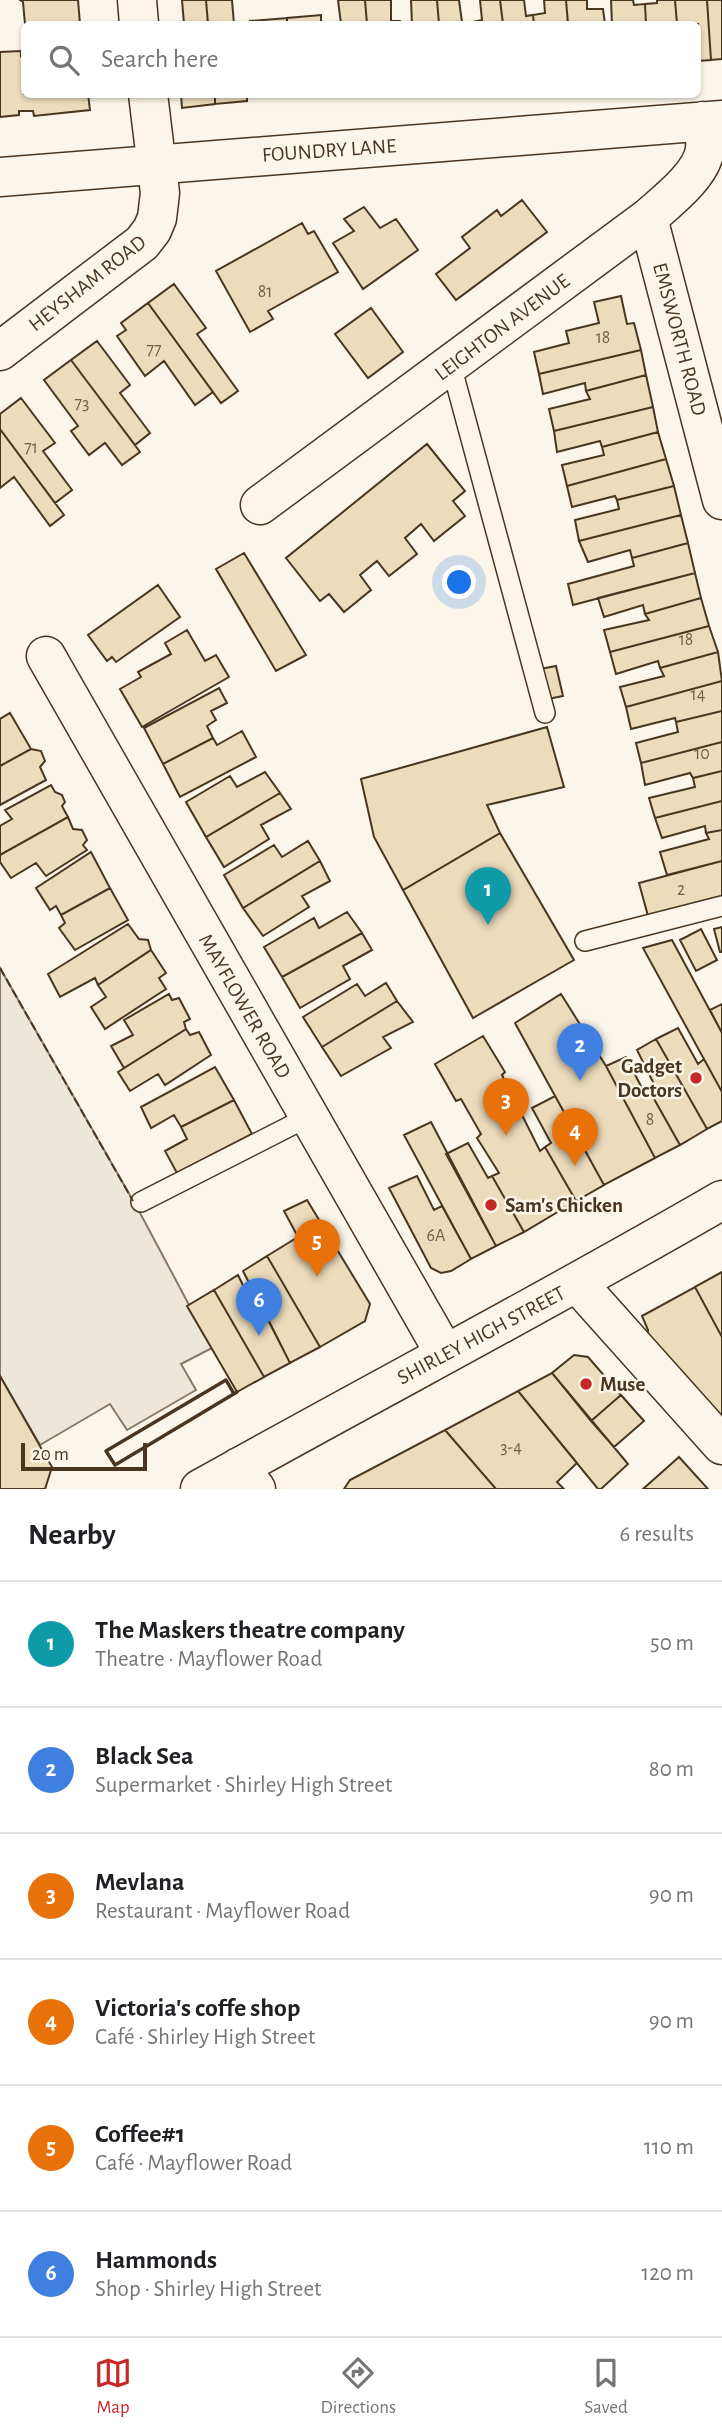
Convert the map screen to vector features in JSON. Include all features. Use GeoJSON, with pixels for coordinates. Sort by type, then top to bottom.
{"type":"FeatureCollection","features":[{"type":"Feature","properties":{"kind":"street"},"geometry":{"type":"LineString","coordinates":[[137,0],[139,21]]}},
{"type":"Feature","properties":{"kind":"street","name":"HEYSHAM ROAD"},"geometry":{"type":"LineString","coordinates":[[0,351],[142,243],[152,230],[159,213],[160,193],[148,98]]}},
{"type":"Feature","properties":{"kind":"street","name":"FOUNDRY LANE"},"geometry":{"type":"LineString","coordinates":[[0,177],[713,120]]}},
{"type":"Feature","properties":{"kind":"street","name":"LEIGHTON AVENUE"},"geometry":{"type":"LineString","coordinates":[[260,505],[648,218],[695,172],[705,152],[713,120]]}},
{"type":"Feature","properties":{"kind":"street","name":"EMSWORTH ROAD"},"geometry":{"type":"LineString","coordinates":[[648,218],[722,500]]}},
{"type":"Feature","properties":{"kind":"street","name":"MAYFLOWER ROAD"},"geometry":{"type":"LineString","coordinates":[[46,656],[444,1354]]}},
{"type":"Feature","properties":{"kind":"street","name":"SHIRLEY HIGH STREET"},"geometry":{"type":"LineString","coordinates":[[200,1489],[248,1478],[444,1354],[578,1284],[722,1200]]}},
{"type":"Feature","properties":{"kind":"street"},"geometry":{"type":"LineString","coordinates":[[578,1284],[722,1445]]}},
{"type":"Feature","properties":{"kind":"lane"},"geometry":{"type":"LineString","coordinates":[[451,365],[545,713]]}},
{"type":"Feature","properties":{"kind":"lane"},"geometry":{"type":"LineString","coordinates":[[585,941],[722,906]]}},
{"type":"Feature","properties":{"kind":"lane"},"geometry":{"type":"LineString","coordinates":[[141,1202],[308,1117]]}},
{"type":"Feature","properties":{"kind":"shaded area"},"geometry":{"type":"Polygon","coordinates":[[[0,968],[139,1211],[212,1348],[181,1364],[196,1390],[127,1430],[110,1404],[40,1445],[0,1376],[0,968]]]}},
{"type":"Feature","properties":{"kind":"building"},"geometry":{"type":"Polygon","coordinates":[[[20,0],[78,0],[80,21],[25,21],[23,2],[20,0]]]}},
{"type":"Feature","properties":{"kind":"building"},"geometry":{"type":"Polygon","coordinates":[[[182,0],[206,0],[208,21],[184,21],[182,0]]]}},
{"type":"Feature","properties":{"kind":"building"},"geometry":{"type":"Polygon","coordinates":[[[206,0],[232,0],[234,21],[208,21],[206,0]]]}},
{"type":"Feature","properties":{"kind":"building"},"geometry":{"type":"Polygon","coordinates":[[[338,0],[365,0],[367,21],[341,21],[338,0]]]}},
{"type":"Feature","properties":{"kind":"building"},"geometry":{"type":"Polygon","coordinates":[[[365,0],[391,0],[391,21],[367,21],[365,0]]]}},
{"type":"Feature","properties":{"kind":"building"},"geometry":{"type":"Polygon","coordinates":[[[411,0],[437,0],[439,21],[412,21],[411,0]]]}},
{"type":"Feature","properties":{"kind":"building"},"geometry":{"type":"Polygon","coordinates":[[[437,0],[459,0],[462,21],[439,21],[437,0]]]}},
{"type":"Feature","properties":{"kind":"building"},"geometry":{"type":"Polygon","coordinates":[[[480,0],[500,0],[503,21],[477,21],[482,20],[480,0]]]}},
{"type":"Feature","properties":{"kind":"building"},"geometry":{"type":"Polygon","coordinates":[[[500,0],[524,0],[526,16],[533,15],[534,21],[503,21],[500,0]]]}},
{"type":"Feature","properties":{"kind":"building"},"geometry":{"type":"Polygon","coordinates":[[[544,0],[566,0],[568,21],[534,21],[533,15],[545,13],[544,0]]]}},
{"type":"Feature","properties":{"kind":"building"},"geometry":{"type":"Polygon","coordinates":[[[566,0],[587,0],[587,9],[603,9],[605,21],[568,21],[566,0]]]}},
{"type":"Feature","properties":{"kind":"building"},"geometry":{"type":"Polygon","coordinates":[[[611,0],[633,0],[634,5],[645,4],[646,21],[612,21],[611,0]]]}},
{"type":"Feature","properties":{"kind":"building"},"geometry":{"type":"Polygon","coordinates":[[[657,0],[675,0],[677,21],[646,21],[645,4],[657,3],[657,0]]]}},
{"type":"Feature","properties":{"kind":"building"},"geometry":{"type":"Polygon","coordinates":[[[675,0],[707,0],[711,60],[701,61],[701,21],[677,21],[675,0]]]}},
{"type":"Feature","properties":{"kind":"building"},"geometry":{"type":"Polygon","coordinates":[[[707,0],[722,0],[722,59],[711,60],[707,0]]]}},
{"type":"Feature","properties":{"kind":"building"},"geometry":{"type":"Polygon","coordinates":[[[321,15],[321,21],[287,21],[287,18],[321,15]]]}},
{"type":"Feature","properties":{"kind":"building"},"geometry":{"type":"Polygon","coordinates":[[[287,18],[287,21],[250,21],[287,18]]]}},
{"type":"Feature","properties":{"kind":"building"},"geometry":{"type":"Polygon","coordinates":[[[21,51],[21,98],[88,98],[90,110],[34,116],[33,111],[19,111],[19,115],[0,117],[0,52],[21,51]]]}},
{"type":"Feature","properties":{"kind":"building"},"geometry":{"type":"Polygon","coordinates":[[[181,98],[215,98],[215,104],[182,108],[181,98]]]}},
{"type":"Feature","properties":{"kind":"building"},"geometry":{"type":"Polygon","coordinates":[[[215,98],[247,98],[247,101],[215,104],[215,98]]]}},
{"type":"Feature","properties":{"kind":"building"},"geometry":{"type":"Polygon","coordinates":[[[522,200],[547,232],[456,300],[436,274],[470,248],[462,237],[497,210],[501,216],[522,200]]]}},
{"type":"Feature","properties":{"kind":"building"},"geometry":{"type":"Polygon","coordinates":[[[364,207],[380,228],[396,219],[418,250],[363,289],[333,243],[354,231],[344,219],[364,207]]]}},
{"type":"Feature","properties":{"kind":"building"},"geometry":{"type":"Polygon","coordinates":[[[302,223],[308,234],[314,231],[338,272],[268,311],[273,319],[250,332],[216,271],[302,223]]]}},
{"type":"Feature","properties":{"kind":"building"},"geometry":{"type":"Polygon","coordinates":[[[174,284],[206,328],[197,334],[238,391],[221,403],[148,303],[174,284]]]}},
{"type":"Feature","properties":{"kind":"building"},"geometry":{"type":"Polygon","coordinates":[[[621,296],[627,324],[634,323],[641,350],[539,374],[534,352],[569,343],[566,331],[599,323],[594,302],[621,296]]]}},
{"type":"Feature","properties":{"kind":"building"},"geometry":{"type":"Polygon","coordinates":[[[148,303],[213,392],[195,405],[164,361],[145,376],[117,336],[126,330],[121,323],[148,303]]]}},
{"type":"Feature","properties":{"kind":"building"},"geometry":{"type":"Polygon","coordinates":[[[371,308],[403,352],[368,378],[335,334],[371,308]]]}},
{"type":"Feature","properties":{"kind":"building"},"geometry":{"type":"Polygon","coordinates":[[[97,341],[130,385],[120,393],[150,433],[135,445],[71,360],[97,341]]]}},
{"type":"Feature","properties":{"kind":"building"},"geometry":{"type":"Polygon","coordinates":[[[641,350],[646,375],[586,391],[585,383],[543,394],[539,374],[641,350]]]}},
{"type":"Feature","properties":{"kind":"building"},"geometry":{"type":"Polygon","coordinates":[[[71,360],[140,452],[122,465],[105,443],[89,455],[71,431],[78,426],[44,380],[71,360]]]}},
{"type":"Feature","properties":{"kind":"building"},"geometry":{"type":"Polygon","coordinates":[[[646,375],[653,407],[554,431],[549,409],[590,399],[586,391],[646,375]]]}},
{"type":"Feature","properties":{"kind":"building"},"geometry":{"type":"Polygon","coordinates":[[[21,398],[55,443],[43,451],[72,490],[55,503],[0,429],[0,414],[21,398]]]}},
{"type":"Feature","properties":{"kind":"building"},"geometry":{"type":"Polygon","coordinates":[[[653,407],[658,432],[602,447],[600,441],[557,452],[554,431],[653,407]]]}},
{"type":"Feature","properties":{"kind":"building"},"geometry":{"type":"Polygon","coordinates":[[[0,429],[64,515],[50,526],[14,477],[0,488],[0,429]]]}},
{"type":"Feature","properties":{"kind":"building"},"geometry":{"type":"Polygon","coordinates":[[[658,432],[666,459],[567,486],[562,465],[604,455],[602,447],[658,432]]]}},
{"type":"Feature","properties":{"kind":"building"},"geometry":{"type":"Polygon","coordinates":[[[427,444],[465,491],[453,501],[465,516],[434,541],[421,524],[405,538],[417,554],[389,576],[377,561],[360,575],[371,590],[344,612],[329,594],[320,601],[286,558],[427,444]]]}},
{"type":"Feature","properties":{"kind":"building"},"geometry":{"type":"Polygon","coordinates":[[[666,459],[674,486],[617,500],[615,496],[572,507],[567,486],[666,459]]]}},
{"type":"Feature","properties":{"kind":"building"},"geometry":{"type":"Polygon","coordinates":[[[674,486],[681,515],[579,541],[575,520],[619,509],[617,500],[674,486]]]}},
{"type":"Feature","properties":{"kind":"building"},"geometry":{"type":"Polygon","coordinates":[[[681,515],[688,543],[632,558],[630,550],[588,562],[579,541],[681,515]]]}},
{"type":"Feature","properties":{"kind":"building"},"geometry":{"type":"Polygon","coordinates":[[[688,543],[695,573],[573,605],[568,584],[634,566],[632,558],[688,543]]]}},
{"type":"Feature","properties":{"kind":"building"},"geometry":{"type":"Polygon","coordinates":[[[244,553],[306,655],[276,671],[216,569],[244,553]]]}},
{"type":"Feature","properties":{"kind":"building"},"geometry":{"type":"Polygon","coordinates":[[[695,573],[701,598],[645,614],[643,605],[604,617],[598,598],[695,573]]]}},
{"type":"Feature","properties":{"kind":"building"},"geometry":{"type":"Polygon","coordinates":[[[158,585],[180,617],[116,662],[112,657],[107,661],[88,635],[158,585]]]}},
{"type":"Feature","properties":{"kind":"building"},"geometry":{"type":"Polygon","coordinates":[[[701,598],[709,626],[610,652],[604,630],[649,620],[645,614],[701,598]]]}},
{"type":"Feature","properties":{"kind":"building"},"geometry":{"type":"Polygon","coordinates":[[[709,626],[718,652],[660,668],[658,661],[616,674],[610,652],[709,626]]]}},
{"type":"Feature","properties":{"kind":"building"},"geometry":{"type":"Polygon","coordinates":[[[187,630],[205,661],[216,655],[229,677],[142,727],[120,689],[141,677],[138,672],[171,654],[165,643],[187,630]]]}},
{"type":"Feature","properties":{"kind":"building"},"geometry":{"type":"Polygon","coordinates":[[[718,652],[722,681],[626,707],[620,687],[664,676],[660,668],[718,652]]]}},
{"type":"Feature","properties":{"kind":"building"},"geometry":{"type":"Polygon","coordinates":[[[556,666],[563,696],[548,699],[540,669],[556,666]]]}},
{"type":"Feature","properties":{"kind":"building"},"geometry":{"type":"Polygon","coordinates":[[[722,681],[722,711],[676,722],[675,718],[631,729],[626,707],[722,681]]]}},
{"type":"Feature","properties":{"kind":"building"},"geometry":{"type":"Polygon","coordinates":[[[219,688],[227,703],[211,711],[216,720],[207,726],[213,738],[163,764],[144,728],[219,688]]]}},
{"type":"Feature","properties":{"kind":"building"},"geometry":{"type":"Polygon","coordinates":[[[722,711],[722,742],[641,763],[636,743],[678,732],[676,722],[722,711]]]}},
{"type":"Feature","properties":{"kind":"building"},"geometry":{"type":"Polygon","coordinates":[[[10,713],[31,749],[0,766],[0,719],[10,713]]]}},
{"type":"Feature","properties":{"kind":"building"},"geometry":{"type":"Polygon","coordinates":[[[547,727],[564,787],[487,805],[500,833],[403,890],[374,837],[361,779],[547,727]]]}},
{"type":"Feature","properties":{"kind":"building"},"geometry":{"type":"Polygon","coordinates":[[[242,731],[256,757],[180,797],[163,764],[213,738],[217,745],[242,731]]]}},
{"type":"Feature","properties":{"kind":"building"},"geometry":{"type":"Polygon","coordinates":[[[722,742],[722,771],[693,778],[690,773],[645,785],[641,763],[722,742]]]}},
{"type":"Feature","properties":{"kind":"building"},"geometry":{"type":"Polygon","coordinates":[[[31,749],[41,751],[45,761],[40,767],[46,780],[0,805],[0,766],[31,749]]]}},
{"type":"Feature","properties":{"kind":"building"},"geometry":{"type":"Polygon","coordinates":[[[722,771],[722,801],[655,818],[649,798],[695,787],[693,778],[722,771]]]}},
{"type":"Feature","properties":{"kind":"building"},"geometry":{"type":"Polygon","coordinates":[[[265,772],[280,793],[206,837],[186,802],[230,776],[237,787],[265,772]]]}},
{"type":"Feature","properties":{"kind":"building"},"geometry":{"type":"Polygon","coordinates":[[[51,785],[55,792],[62,795],[65,802],[62,806],[68,817],[0,855],[0,826],[12,819],[5,810],[51,785]]]}},
{"type":"Feature","properties":{"kind":"building"},"geometry":{"type":"Polygon","coordinates":[[[280,793],[291,809],[261,825],[269,839],[224,867],[206,837],[280,793]]]}},
{"type":"Feature","properties":{"kind":"building"},"geometry":{"type":"Polygon","coordinates":[[[722,801],[722,830],[706,833],[705,826],[662,838],[655,818],[722,801]]]}},
{"type":"Feature","properties":{"kind":"building"},"geometry":{"type":"Polygon","coordinates":[[[68,817],[73,829],[82,830],[87,840],[83,845],[87,850],[46,876],[36,863],[11,878],[0,862],[0,855],[68,817]]]}},
{"type":"Feature","properties":{"kind":"building"},"geometry":{"type":"Polygon","coordinates":[[[722,830],[722,861],[667,875],[660,852],[709,839],[706,833],[722,830]]]}},
{"type":"Feature","properties":{"kind":"building"},"geometry":{"type":"Polygon","coordinates":[[[500,833],[574,960],[473,1018],[403,890],[500,833]]]}},
{"type":"Feature","properties":{"kind":"building"},"geometry":{"type":"Polygon","coordinates":[[[308,841],[320,861],[243,908],[224,875],[274,845],[282,857],[308,841]]]}},
{"type":"Feature","properties":{"kind":"building"},"geometry":{"type":"Polygon","coordinates":[[[91,852],[110,888],[61,915],[56,906],[50,910],[36,888],[91,852]]]}},
{"type":"Feature","properties":{"kind":"building"},"geometry":{"type":"Polygon","coordinates":[[[320,861],[330,881],[302,896],[309,907],[263,936],[243,908],[320,861]]]}},
{"type":"Feature","properties":{"kind":"building"},"geometry":{"type":"Polygon","coordinates":[[[722,861],[722,896],[648,916],[639,883],[722,861]]]}},
{"type":"Feature","properties":{"kind":"building"},"geometry":{"type":"Polygon","coordinates":[[[110,888],[128,920],[75,950],[59,928],[65,923],[61,915],[110,888]]]}},
{"type":"Feature","properties":{"kind":"building"},"geometry":{"type":"Polygon","coordinates":[[[347,912],[362,933],[282,977],[264,947],[314,918],[319,928],[347,912]]]}},
{"type":"Feature","properties":{"kind":"building"},"geometry":{"type":"Polygon","coordinates":[[[128,924],[139,939],[148,940],[151,950],[98,985],[95,978],[60,997],[48,974],[128,924]]]}},
{"type":"Feature","properties":{"kind":"building"},"geometry":{"type":"Polygon","coordinates":[[[722,927],[722,952],[720,952],[714,929],[722,927]]]}},
{"type":"Feature","properties":{"kind":"building"},"geometry":{"type":"Polygon","coordinates":[[[701,929],[717,960],[696,971],[680,940],[701,929]]]}},
{"type":"Feature","properties":{"kind":"building"},"geometry":{"type":"Polygon","coordinates":[[[362,933],[372,950],[343,966],[350,979],[300,1008],[282,977],[362,933]]]}},
{"type":"Feature","properties":{"kind":"building"},"geometry":{"type":"Polygon","coordinates":[[[672,940],[722,1033],[722,1092],[643,948],[672,940]]]}},
{"type":"Feature","properties":{"kind":"building"},"geometry":{"type":"Polygon","coordinates":[[[151,950],[166,973],[159,978],[166,989],[105,1029],[91,1007],[106,997],[98,985],[151,950]]]}},
{"type":"Feature","properties":{"kind":"building"},"geometry":{"type":"Polygon","coordinates":[[[386,983],[397,1001],[322,1047],[303,1017],[357,984],[365,996],[386,983]]]}},
{"type":"Feature","properties":{"kind":"building"},"geometry":{"type":"Polygon","coordinates":[[[169,994],[172,1000],[179,998],[190,1019],[184,1022],[186,1029],[124,1068],[111,1046],[133,1035],[124,1020],[169,994]]]}},
{"type":"Feature","properties":{"kind":"building"},"geometry":{"type":"Polygon","coordinates":[[[561,994],[606,1066],[655,1158],[604,1185],[515,1023],[561,994]]]}},
{"type":"Feature","properties":{"kind":"building"},"geometry":{"type":"Polygon","coordinates":[[[397,1001],[413,1022],[383,1037],[391,1048],[341,1076],[322,1047],[397,1001]]]}},
{"type":"Feature","properties":{"kind":"building"},"geometry":{"type":"Polygon","coordinates":[[[722,1004],[722,1033],[710,1010],[722,1004]]]}},
{"type":"Feature","properties":{"kind":"building","name":"Gadget Doctors"},"geometry":{"type":"Polygon","coordinates":[[[678,1028],[698,1064],[704,1059],[722,1092],[722,1121],[707,1129],[656,1039],[678,1028]]]}},
{"type":"Feature","properties":{"kind":"building"},"geometry":{"type":"Polygon","coordinates":[[[186,1029],[190,1035],[199,1032],[211,1055],[165,1085],[158,1074],[130,1091],[118,1072],[186,1029]]]}},
{"type":"Feature","properties":{"kind":"building"},"geometry":{"type":"Polygon","coordinates":[[[483,1036],[505,1072],[502,1075],[540,1151],[545,1147],[576,1201],[524,1232],[492,1176],[499,1173],[477,1138],[481,1134],[461,1099],[456,1101],[435,1064],[483,1036]]]}},
{"type":"Feature","properties":{"kind":"building"},"geometry":{"type":"Polygon","coordinates":[[[656,1039],[707,1129],[680,1145],[649,1090],[655,1086],[637,1050],[656,1039]]]}},
{"type":"Feature","properties":{"kind":"building"},"geometry":{"type":"Polygon","coordinates":[[[626,1057],[644,1092],[649,1090],[680,1145],[655,1158],[606,1066],[626,1057]]]}},
{"type":"Feature","properties":{"kind":"building"},"geometry":{"type":"Polygon","coordinates":[[[215,1067],[234,1100],[181,1127],[174,1115],[151,1128],[141,1107],[215,1067]]]}},
{"type":"Feature","properties":{"kind":"building"},"geometry":{"type":"Polygon","coordinates":[[[555,1096],[604,1185],[576,1201],[545,1147],[551,1143],[532,1108],[555,1096]]]}},
{"type":"Feature","properties":{"kind":"building"},"geometry":{"type":"Polygon","coordinates":[[[234,1100],[252,1134],[177,1173],[165,1151],[187,1139],[181,1127],[234,1100]]]}},
{"type":"Feature","properties":{"kind":"building"},"geometry":{"type":"Polygon","coordinates":[[[431,1122],[496,1246],[471,1259],[404,1135],[431,1122]]]}},
{"type":"Feature","properties":{"kind":"building","name":"Sam's Chicken"},"geometry":{"type":"Polygon","coordinates":[[[468,1143],[488,1178],[492,1176],[524,1232],[496,1246],[446,1154],[468,1143]]]}},
{"type":"Feature","properties":{"kind":"building"},"geometry":{"type":"Polygon","coordinates":[[[417,1176],[434,1210],[442,1206],[471,1259],[451,1271],[441,1273],[431,1268],[389,1188],[417,1176]]]}},
{"type":"Feature","properties":{"kind":"building"},"geometry":{"type":"Polygon","coordinates":[[[307,1200],[370,1304],[365,1321],[320,1347],[267,1256],[298,1237],[284,1211],[307,1200]]]}},
{"type":"Feature","properties":{"kind":"building"},"geometry":{"type":"Polygon","coordinates":[[[267,1256],[320,1347],[290,1363],[243,1271],[267,1256]]]}},
{"type":"Feature","properties":{"kind":"building"},"geometry":{"type":"Polygon","coordinates":[[[722,1272],[722,1337],[695,1287],[722,1272]]]}},
{"type":"Feature","properties":{"kind":"building"},"geometry":{"type":"Polygon","coordinates":[[[238,1275],[255,1310],[262,1307],[290,1363],[264,1377],[214,1290],[238,1275]]]}},
{"type":"Feature","properties":{"kind":"building"},"geometry":{"type":"Polygon","coordinates":[[[695,1287],[722,1337],[722,1417],[648,1336],[642,1316],[695,1287]]]}},
{"type":"Feature","properties":{"kind":"building"},"geometry":{"type":"Polygon","coordinates":[[[214,1290],[264,1377],[237,1392],[187,1306],[214,1290]]]}},
{"type":"Feature","properties":{"kind":"building","name":"Muse"},"geometry":{"type":"Polygon","coordinates":[[[574,1355],[588,1357],[621,1395],[591,1421],[552,1373],[574,1355]]]}},
{"type":"Feature","properties":{"kind":"building"},"geometry":{"type":"Polygon","coordinates":[[[552,1373],[628,1464],[601,1489],[598,1489],[518,1391],[552,1373]]]}},
{"type":"Feature","properties":{"kind":"building"},"geometry":{"type":"Polygon","coordinates":[[[0,1376],[52,1467],[45,1489],[0,1489],[0,1376]]]}},
{"type":"Feature","properties":{"kind":"building"},"geometry":{"type":"Polygon","coordinates":[[[518,1391],[577,1463],[557,1482],[564,1489],[496,1489],[445,1430],[518,1391]]]}},
{"type":"Feature","properties":{"kind":"building"},"geometry":{"type":"Polygon","coordinates":[[[621,1395],[644,1421],[614,1447],[591,1421],[621,1395]]]}},
{"type":"Feature","properties":{"kind":"building"},"geometry":{"type":"Polygon","coordinates":[[[445,1430],[496,1489],[344,1489],[350,1480],[445,1430]]]}},
{"type":"Feature","properties":{"kind":"building"},"geometry":{"type":"Polygon","coordinates":[[[679,1457],[708,1489],[643,1489],[679,1457]]]}},
{"type":"Feature","properties":{"kind":"fence"},"geometry":{"type":"LineString","coordinates":[[0,968],[133,1201]]}},
{"type":"Feature","properties":{"kind":"wall"},"geometry":{"type":"LineString","coordinates":[[234,1394],[226,1380],[106,1451],[115,1465],[237,1392]]}},
{"type":"Feature","properties":{"kind":"place","name":"The Maskers theatre company"},"geometry":{"type":"Point","coordinates":[488,925]}},
{"type":"Feature","properties":{"kind":"place","name":"Gadget Doctors"},"geometry":{"type":"Point","coordinates":[696,1078]}},
{"type":"Feature","properties":{"kind":"place","name":"Black Sea"},"geometry":{"type":"Point","coordinates":[580,1081]}},
{"type":"Feature","properties":{"kind":"place","name":"Mevlana"},"geometry":{"type":"Point","coordinates":[506,1136]}},
{"type":"Feature","properties":{"kind":"place","name":"Victoria's coffe shop"},"geometry":{"type":"Point","coordinates":[575,1166]}},
{"type":"Feature","properties":{"kind":"place","name":"Sam's Chicken"},"geometry":{"type":"Point","coordinates":[491,1205]}},
{"type":"Feature","properties":{"kind":"place","name":"Coffee#1"},"geometry":{"type":"Point","coordinates":[317,1277]}},
{"type":"Feature","properties":{"kind":"place","name":"Hammonds"},"geometry":{"type":"Point","coordinates":[259,1336]}},
{"type":"Feature","properties":{"kind":"place","name":"Muse"},"geometry":{"type":"Point","coordinates":[586,1384]}}]}
